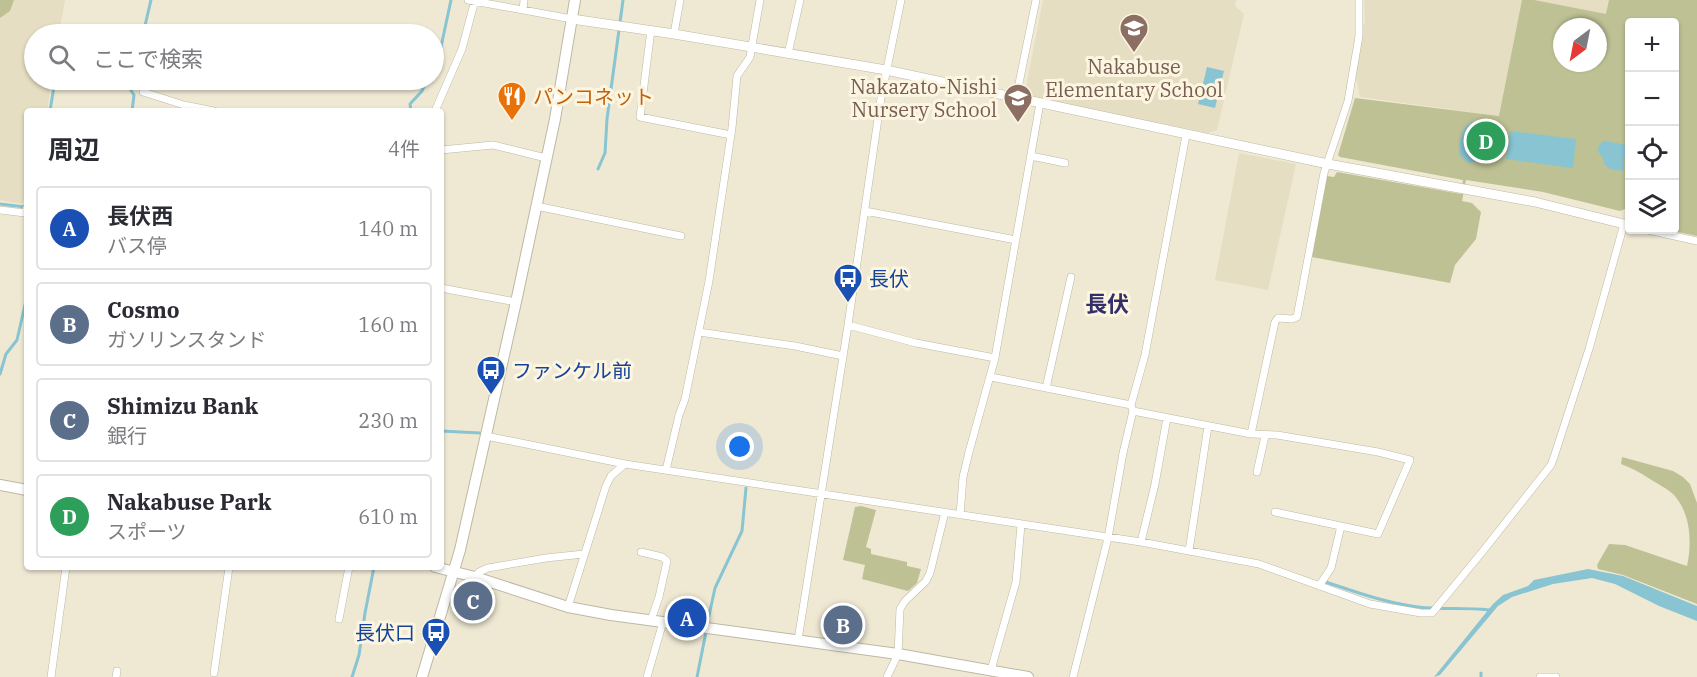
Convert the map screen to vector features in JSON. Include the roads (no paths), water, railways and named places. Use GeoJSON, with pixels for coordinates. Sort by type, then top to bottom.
{"type":"FeatureCollection","features":[{"type":"Feature","properties":{"kind":"main road"},"geometry":{"type":"LineString","coordinates":[[422,677],[454,572],[486,436],[546,158],[575,0]]}},
{"type":"Feature","properties":{"kind":"main road"},"geometry":{"type":"LineString","coordinates":[[0,485],[24,489]]}},
{"type":"Feature","properties":{"kind":"main road"},"geometry":{"type":"LineString","coordinates":[[444,569],[568,607],[898,654],[1028,677]]}},
{"type":"Feature","properties":{"kind":"street"},"geometry":{"type":"LineString","coordinates":[[436,108],[462,50],[473,0],[572,19],[651,30],[886,70],[1328,164],[1535,202],[1625,224]]}},
{"type":"Feature","properties":{"kind":"street"},"geometry":{"type":"LineString","coordinates":[[523,10],[524,0]]}},
{"type":"Feature","properties":{"kind":"street"},"geometry":{"type":"LineString","coordinates":[[674,34],[680,0]]}},
{"type":"Feature","properties":{"kind":"street"},"geometry":{"type":"LineString","coordinates":[[666,470],[678,415],[686,399],[699,332],[731,135],[737,76],[750,57],[760,0]]}},
{"type":"Feature","properties":{"kind":"street"},"geometry":{"type":"LineString","coordinates":[[788,54],[800,0]]}},
{"type":"Feature","properties":{"kind":"street"},"geometry":{"type":"LineString","coordinates":[[798,640],[886,70],[901,0]]}},
{"type":"Feature","properties":{"kind":"street"},"geometry":{"type":"LineString","coordinates":[[1016,98],[1036,0]]}},
{"type":"Feature","properties":{"kind":"street"},"geometry":{"type":"LineString","coordinates":[[1251,434],[1275,322],[1278,318],[1297,317],[1324,173],[1348,101],[1359,36],[1359,0]]}},
{"type":"Feature","properties":{"kind":"street"},"geometry":{"type":"LineString","coordinates":[[651,30],[640,117],[731,135]]}},
{"type":"Feature","properties":{"kind":"street"},"geometry":{"type":"LineString","coordinates":[[143,92],[199,108]]}},
{"type":"Feature","properties":{"kind":"street"},"geometry":{"type":"LineString","coordinates":[[960,515],[963,477],[995,358],[1040,103]]}},
{"type":"Feature","properties":{"kind":"street"},"geometry":{"type":"LineString","coordinates":[[1073,677],[1108,538],[1186,135]]}},
{"type":"Feature","properties":{"kind":"street"},"geometry":{"type":"LineString","coordinates":[[444,150],[493,145],[546,158]]}},
{"type":"Feature","properties":{"kind":"street"},"geometry":{"type":"LineString","coordinates":[[1031,156],[1065,163]]}},
{"type":"Feature","properties":{"kind":"street"},"geometry":{"type":"LineString","coordinates":[[536,206],[681,236]]}},
{"type":"Feature","properties":{"kind":"street"},"geometry":{"type":"LineString","coordinates":[[0,210],[20,213],[24,211]]}},
{"type":"Feature","properties":{"kind":"street"},"geometry":{"type":"LineString","coordinates":[[865,211],[1016,240]]}},
{"type":"Feature","properties":{"kind":"street"},"geometry":{"type":"LineString","coordinates":[[486,436],[625,464],[944,516],[960,515],[1141,542],[1259,564],[1370,604],[1432,613],[1483,552],[1554,457],[1625,231]]}},
{"type":"Feature","properties":{"kind":"street"},"geometry":{"type":"LineString","coordinates":[[1666,234],[1697,241]]}},
{"type":"Feature","properties":{"kind":"street"},"geometry":{"type":"LineString","coordinates":[[1046,388],[1071,277]]}},
{"type":"Feature","properties":{"kind":"street"},"geometry":{"type":"LineString","coordinates":[[444,289],[516,303]]}},
{"type":"Feature","properties":{"kind":"street"},"geometry":{"type":"LineString","coordinates":[[848,325],[916,344],[995,358]]}},
{"type":"Feature","properties":{"kind":"street"},"geometry":{"type":"LineString","coordinates":[[699,332],[795,346],[843,357]]}},
{"type":"Feature","properties":{"kind":"street"},"geometry":{"type":"LineString","coordinates":[[991,377],[1167,418],[1264,436],[1277,435],[1320,441],[1410,460],[1378,534],[1275,512]]}},
{"type":"Feature","properties":{"kind":"street"},"geometry":{"type":"LineString","coordinates":[[1141,542],[1167,418]]}},
{"type":"Feature","properties":{"kind":"street"},"geometry":{"type":"LineString","coordinates":[[1189,551],[1208,426]]}},
{"type":"Feature","properties":{"kind":"street"},"geometry":{"type":"LineString","coordinates":[[1257,472],[1264,436]]}},
{"type":"Feature","properties":{"kind":"street"},"geometry":{"type":"LineString","coordinates":[[568,607],[606,486],[611,476],[625,464]]}},
{"type":"Feature","properties":{"kind":"street"},"geometry":{"type":"LineString","coordinates":[[886,677],[898,654],[900,609],[926,581],[930,573],[944,516]]}},
{"type":"Feature","properties":{"kind":"street"},"geometry":{"type":"LineString","coordinates":[[991,670],[1016,582],[1022,525]]}},
{"type":"Feature","properties":{"kind":"street"},"geometry":{"type":"LineString","coordinates":[[1319,586],[1331,568],[1341,526]]}},
{"type":"Feature","properties":{"kind":"street"},"geometry":{"type":"LineString","coordinates":[[641,552],[662,557],[667,561],[651,620]]}},
{"type":"Feature","properties":{"kind":"street"},"geometry":{"type":"LineString","coordinates":[[475,577],[482,570],[499,566],[584,554]]}},
{"type":"Feature","properties":{"kind":"street"},"geometry":{"type":"LineString","coordinates":[[51,677],[66,570]]}},
{"type":"Feature","properties":{"kind":"street"},"geometry":{"type":"LineString","coordinates":[[214,673],[229,570]]}},
{"type":"Feature","properties":{"kind":"street"},"geometry":{"type":"LineString","coordinates":[[339,619],[347,570]]}},
{"type":"Feature","properties":{"kind":"street"},"geometry":{"type":"LineString","coordinates":[[647,677],[663,622]]}},
{"type":"Feature","properties":{"kind":"street"},"geometry":{"type":"LineString","coordinates":[[1540,677],[1556,677]]}},
{"type":"Feature","properties":{"kind":"water"},"geometry":{"type":"Polygon","coordinates":[[[1207,67],[1224,71],[1215,108],[1198,104],[1207,67]]]}},
{"type":"Feature","properties":{"kind":"water"},"geometry":{"type":"Polygon","coordinates":[[[1478,121],[1489,128],[1492,140],[1479,159],[1469,163],[1460,156],[1462,134],[1467,125],[1478,121]]]}},
{"type":"Feature","properties":{"kind":"water"},"geometry":{"type":"Polygon","coordinates":[[[1510,131],[1576,139],[1573,168],[1506,159],[1510,131]]]}},
{"type":"Feature","properties":{"kind":"water"},"geometry":{"type":"Polygon","coordinates":[[[1605,141],[1625,145],[1623,171],[1610,169],[1605,165],[1597,150],[1605,141]]]}},
{"type":"Feature","properties":{"kind":"water"},"geometry":{"type":"Polygon","coordinates":[[[1588,569],[1623,576],[1697,606],[1697,621],[1659,606],[1615,584],[1592,578],[1553,584],[1512,597],[1498,606],[1440,675],[1434,677],[1493,604],[1503,595],[1528,586],[1534,580],[1588,569]]]}},
{"type":"Feature","properties":{"kind":"waterway"},"geometry":{"type":"LineString","coordinates":[[145,24],[151,0]]}},
{"type":"Feature","properties":{"kind":"waterway"},"geometry":{"type":"LineString","coordinates":[[444,33],[451,0]]}},
{"type":"Feature","properties":{"kind":"waterway"},"geometry":{"type":"LineString","coordinates":[[598,169],[605,153],[607,119],[623,0]]}},
{"type":"Feature","properties":{"kind":"waterway"},"geometry":{"type":"LineString","coordinates":[[50,108],[53,90]]}},
{"type":"Feature","properties":{"kind":"waterway"},"geometry":{"type":"LineString","coordinates":[[131,90],[134,95],[132,108]]}},
{"type":"Feature","properties":{"kind":"waterway"},"geometry":{"type":"LineString","coordinates":[[411,108],[410,104],[422,90]]}},
{"type":"Feature","properties":{"kind":"waterway"},"geometry":{"type":"LineString","coordinates":[[0,204],[24,207]]}},
{"type":"Feature","properties":{"kind":"waterway"},"geometry":{"type":"LineString","coordinates":[[0,374],[6,354],[17,340],[24,309]]}},
{"type":"Feature","properties":{"kind":"waterway"},"geometry":{"type":"LineString","coordinates":[[444,431],[480,433]]}},
{"type":"Feature","properties":{"kind":"waterway"},"geometry":{"type":"LineString","coordinates":[[707,625],[715,588],[742,531],[746,488]]}},
{"type":"Feature","properties":{"kind":"waterway"},"geometry":{"type":"LineString","coordinates":[[352,677],[359,655],[373,570]]}},
{"type":"Feature","properties":{"kind":"waterway"},"geometry":{"type":"LineString","coordinates":[[1326,582],[1394,603],[1427,608],[1489,610]]}},
{"type":"Feature","properties":{"kind":"waterway"},"geometry":{"type":"LineString","coordinates":[[697,677],[706,632]]}},
{"type":"Feature","properties":{"kind":"place","name":"Nakabuse Elementary School"},"geometry":{"type":"Point","coordinates":[1134,54]}},
{"type":"Feature","properties":{"kind":"place","name":"パンコネット"},"geometry":{"type":"Point","coordinates":[512,122]}},
{"type":"Feature","properties":{"kind":"place","name":"Nakazato-Nishi Nursery School"},"geometry":{"type":"Point","coordinates":[1018,124]}},
{"type":"Feature","properties":{"kind":"place","name":"Nakabuse Park"},"geometry":{"type":"Point","coordinates":[1486,141]}},
{"type":"Feature","properties":{"kind":"place","name":"長伏"},"geometry":{"type":"Point","coordinates":[848,304]}},
{"type":"Feature","properties":{"kind":"place","name":"ファンケル前"},"geometry":{"type":"Point","coordinates":[491,396]}},
{"type":"Feature","properties":{"kind":"place","name":"Shimizu Bank"},"geometry":{"type":"Point","coordinates":[473,601]}},
{"type":"Feature","properties":{"kind":"place","name":"長伏西"},"geometry":{"type":"Point","coordinates":[687,618]}},
{"type":"Feature","properties":{"kind":"place","name":"Cosmo"},"geometry":{"type":"Point","coordinates":[843,625]}},
{"type":"Feature","properties":{"kind":"place","name":"長伏口"},"geometry":{"type":"Point","coordinates":[436,658]}},
{"type":"Feature","properties":{"kind":"district","name":"長伏"},"geometry":{"type":"Point","coordinates":[1107,303]}}]}
